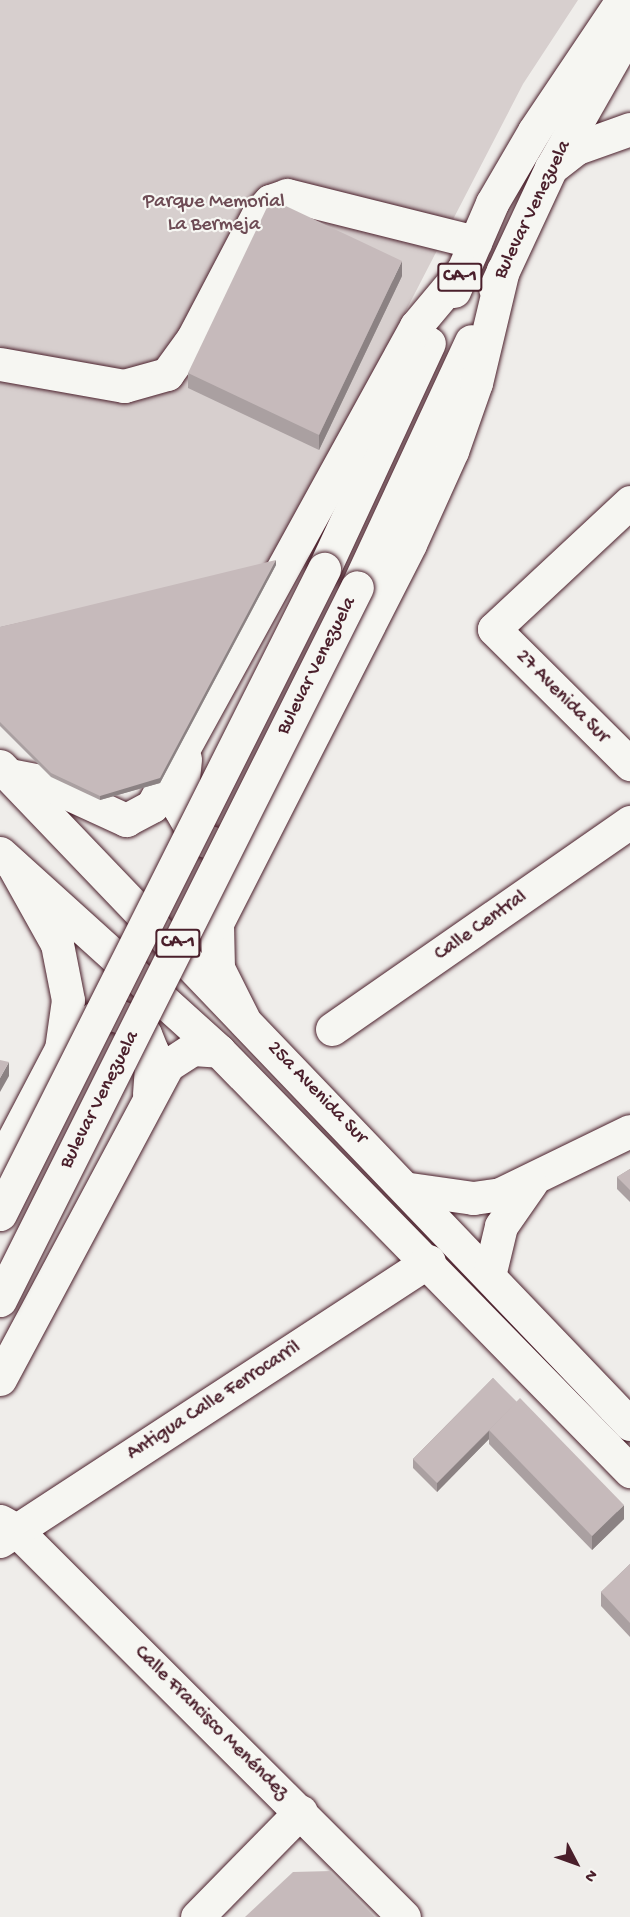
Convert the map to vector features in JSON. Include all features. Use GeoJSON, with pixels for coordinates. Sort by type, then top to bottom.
{"type":"FeatureCollection","features":[{"type":"Feature","properties":{"kind":"main road","name":"Bulevar Venezuela"},"geometry":{"type":"LineString","coordinates":[[0,1214],[324,569],[469,256],[534,131],[622,0]]}},
{"type":"Feature","properties":{"kind":"main road","name":"Bulevar Venezuela"},"geometry":{"type":"LineString","coordinates":[[0,1300],[357,587],[551,168],[630,29]]}},
{"type":"Feature","properties":{"kind":"main road"},"geometry":{"type":"LineString","coordinates":[[551,168],[577,148],[630,129]]}},
{"type":"Feature","properties":{"kind":"main road"},"geometry":{"type":"LineString","coordinates":[[0,364],[124,386],[167,374],[193,339],[258,214],[270,201],[287,195],[469,256],[416,326],[152,806],[126,820],[41,781],[3,772]]}},
{"type":"Feature","properties":{"kind":"main road"},"geometry":{"type":"LineString","coordinates":[[243,1018],[218,968],[214,943],[217,923],[274,806],[410,544],[452,451],[476,383],[503,270]]}},
{"type":"Feature","properties":{"kind":"main road","name":"27 Avenida Sur"},"geometry":{"type":"LineString","coordinates":[[630,502],[495,629],[630,764]]}},
{"type":"Feature","properties":{"kind":"main road"},"geometry":{"type":"LineString","coordinates":[[187,746],[180,810],[197,838],[218,845],[238,841],[274,806]]}},
{"type":"Feature","properties":{"kind":"main road","name":"25a Avenida Sur"},"geometry":{"type":"LineString","coordinates":[[3,772],[410,1189],[630,1424]]}},
{"type":"Feature","properties":{"kind":"main road","name":"Calle Central"},"geometry":{"type":"LineString","coordinates":[[332,1029],[630,822]]}},
{"type":"Feature","properties":{"kind":"main road"},"geometry":{"type":"LineString","coordinates":[[0,1165],[61,1049],[68,1000],[62,961],[6,859]]}},
{"type":"Feature","properties":{"kind":"main road","name":"25a Avenida Sur"},"geometry":{"type":"LineString","coordinates":[[6,859],[219,1051],[429,1261],[630,1471]]}},
{"type":"Feature","properties":{"kind":"main road"},"geometry":{"type":"LineString","coordinates":[[61,1049],[95,1018],[113,1014],[129,1020],[145,1034],[152,1051],[149,1094]]}},
{"type":"Feature","properties":{"kind":"main road"},"geometry":{"type":"LineString","coordinates":[[0,1379],[149,1094],[183,1053],[219,1051]]}},
{"type":"Feature","properties":{"kind":"main road"},"geometry":{"type":"LineString","coordinates":[[410,1189],[473,1198],[531,1183],[630,1131]]}},
{"type":"Feature","properties":{"kind":"main road"},"geometry":{"type":"LineString","coordinates":[[489,1276],[501,1226],[531,1183]]}},
{"type":"Feature","properties":{"kind":"main road","name":"Antigua Calle Ferrocarril"},"geometry":{"type":"LineString","coordinates":[[5,1530],[429,1261]]}},
{"type":"Feature","properties":{"kind":"main road","name":"Calle Francisco Menéndez"},"geometry":{"type":"LineString","coordinates":[[5,1530],[301,1811],[404,1917]]}},
{"type":"Feature","properties":{"kind":"main road"},"geometry":{"type":"LineString","coordinates":[[197,1917],[301,1811]]}},
{"type":"Feature","properties":{"kind":"green space","name":"Parque Memorial La Bermeja"},"geometry":{"type":"Polygon","coordinates":[[[0,0],[578,0],[523,84],[276,562],[0,630],[0,0]]]}},
{"type":"Feature","properties":{"kind":"building"},"geometry":{"type":"Polygon","coordinates":[[[271,199],[402,261],[319,435],[188,373],[271,199]]]}},
{"type":"Feature","properties":{"kind":"building"},"geometry":{"type":"Polygon","coordinates":[[[276,560],[160,778],[100,796],[51,773],[0,722],[0,627],[276,560]]]}},
{"type":"Feature","properties":{"kind":"building"},"geometry":{"type":"Polygon","coordinates":[[[0,1060],[9,1062],[0,1078],[0,1060]]]}},
{"type":"Feature","properties":{"kind":"building"},"geometry":{"type":"Polygon","coordinates":[[[630,1169],[630,1190],[617,1177],[630,1169]]]}},
{"type":"Feature","properties":{"kind":"building"},"geometry":{"type":"Polygon","coordinates":[[[493,1378],[517,1402],[437,1483],[413,1459],[493,1378]]]}},
{"type":"Feature","properties":{"kind":"building"},"geometry":{"type":"Polygon","coordinates":[[[520,1398],[624,1505],[592,1536],[489,1430],[520,1398]]]}},
{"type":"Feature","properties":{"kind":"building"},"geometry":{"type":"Polygon","coordinates":[[[630,1564],[630,1623],[601,1592],[630,1564]]]}},
{"type":"Feature","properties":{"kind":"building"},"geometry":{"type":"Polygon","coordinates":[[[331,1871],[375,1917],[245,1917],[293,1872],[331,1871]]]}}]}
